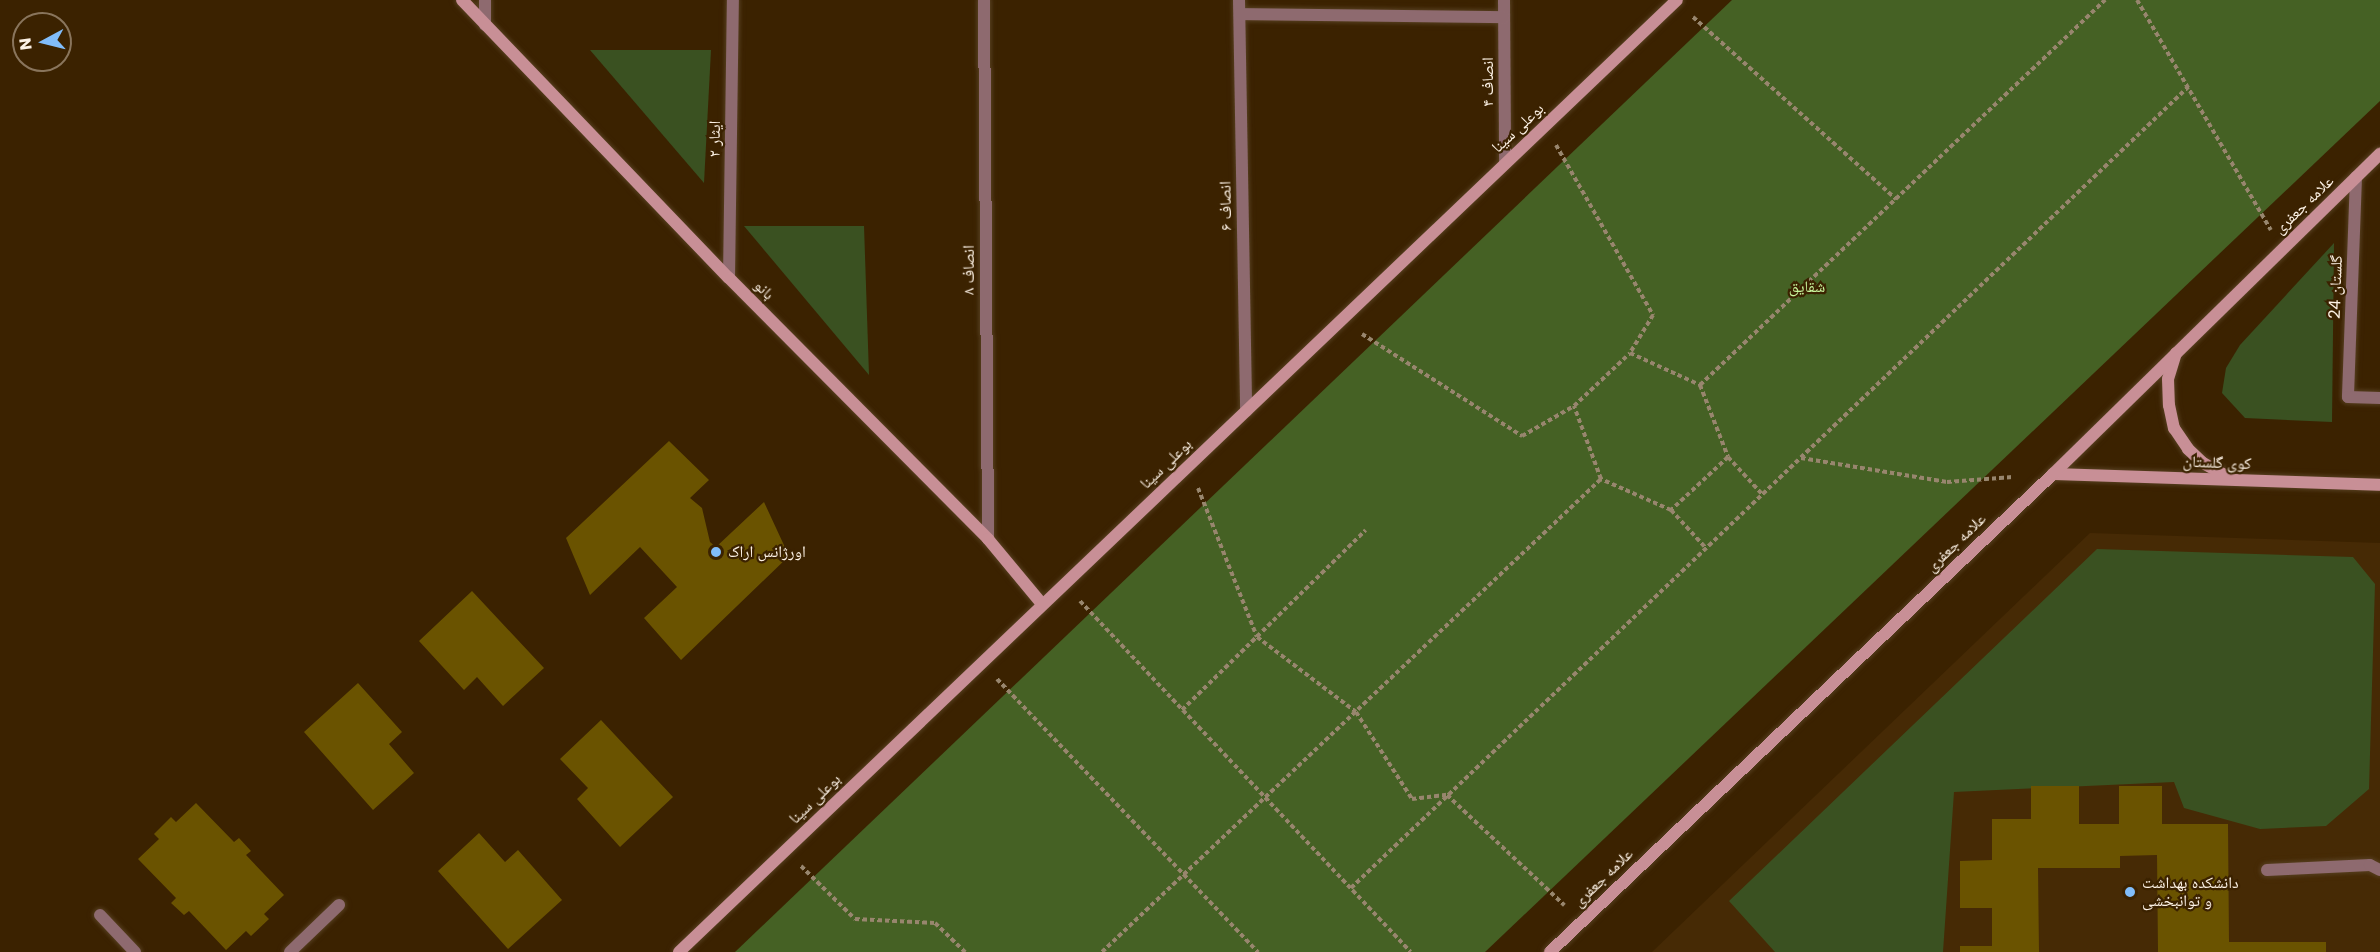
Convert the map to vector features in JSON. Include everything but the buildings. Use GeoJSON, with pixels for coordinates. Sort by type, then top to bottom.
{"type":"FeatureCollection","features":[{"type":"Feature","properties":{"kind":"street","name":"بانو"},"geometry":{"type":"LineString","coordinates":[[462,0],[729,278],[988,539],[1042,604]]}},
{"type":"Feature","properties":{"kind":"street"},"geometry":{"type":"LineString","coordinates":[[484,0],[484,25]]}},
{"type":"Feature","properties":{"kind":"street","name":"ایثار ۲"},"geometry":{"type":"LineString","coordinates":[[729,278],[733,0]]}},
{"type":"Feature","properties":{"kind":"street","name":"انصاف ۸"},"geometry":{"type":"LineString","coordinates":[[984,0],[988,539]]}},
{"type":"Feature","properties":{"kind":"street","name":"انصاف ۶"},"geometry":{"type":"LineString","coordinates":[[1239,0],[1246,411]]}},
{"type":"Feature","properties":{"kind":"street","name":"انصاف ۴"},"geometry":{"type":"LineString","coordinates":[[1504,0],[1505,163]]}},
{"type":"Feature","properties":{"kind":"street","name":"بوعلی سینا"},"geometry":{"type":"LineString","coordinates":[[679,952],[1676,1]]}},
{"type":"Feature","properties":{"kind":"street"},"geometry":{"type":"LineString","coordinates":[[1240,14],[1504,17]]}},
{"type":"Feature","properties":{"kind":"street","name":"علامه جعفری"},"geometry":{"type":"LineString","coordinates":[[1550,952],[2053,474],[2380,154]]}},
{"type":"Feature","properties":{"kind":"street","name":"گلستان 24"},"geometry":{"type":"LineString","coordinates":[[2356,177],[2348,397],[2380,398]]}},
{"type":"Feature","properties":{"kind":"street"},"geometry":{"type":"LineString","coordinates":[[2177,352],[2169,379],[2169,405],[2174,428],[2188,449],[2203,463],[2234,480]]}},
{"type":"Feature","properties":{"kind":"street","name":"کوی گلستان"},"geometry":{"type":"LineString","coordinates":[[2053,474],[2380,485]]}},
{"type":"Feature","properties":{"kind":"street"},"geometry":{"type":"LineString","coordinates":[[2267,870],[2370,865],[2380,870]]}},
{"type":"Feature","properties":{"kind":"street"},"geometry":{"type":"LineString","coordinates":[[290,952],[339,904]]}},
{"type":"Feature","properties":{"kind":"street"},"geometry":{"type":"LineString","coordinates":[[100,915],[135,952]]}},
{"type":"Feature","properties":{"kind":"path"},"geometry":{"type":"LineString","coordinates":[[1700,385],[2105,0]]}},
{"type":"Feature","properties":{"kind":"path"},"geometry":{"type":"LineString","coordinates":[[2137,0],[2282,249]]}},
{"type":"Feature","properties":{"kind":"path"},"geometry":{"type":"LineString","coordinates":[[1676,1],[1896,199]]}},
{"type":"Feature","properties":{"kind":"path"},"geometry":{"type":"LineString","coordinates":[[1350,888],[2188,87]]}},
{"type":"Feature","properties":{"kind":"path"},"geometry":{"type":"LineString","coordinates":[[1341,320],[1522,436],[1574,406],[1630,353],[1653,315],[1545,126]]}},
{"type":"Feature","properties":{"kind":"path"},"geometry":{"type":"LineString","coordinates":[[1630,353],[1700,385],[1728,457],[1762,494]]}},
{"type":"Feature","properties":{"kind":"path"},"geometry":{"type":"LineString","coordinates":[[1574,406],[1601,479],[1671,510],[1706,548]]}},
{"type":"Feature","properties":{"kind":"path"},"geometry":{"type":"LineString","coordinates":[[1671,510],[1728,457]]}},
{"type":"Feature","properties":{"kind":"path"},"geometry":{"type":"LineString","coordinates":[[1800,458],[1947,482],[2053,474]]}},
{"type":"Feature","properties":{"kind":"path"},"geometry":{"type":"LineString","coordinates":[[1189,466],[1257,637],[1356,711],[1412,800],[1447,795]]}},
{"type":"Feature","properties":{"kind":"path"},"geometry":{"type":"LineString","coordinates":[[1102,952],[1601,479]]}},
{"type":"Feature","properties":{"kind":"path"},"geometry":{"type":"LineString","coordinates":[[1182,710],[1366,530]]}},
{"type":"Feature","properties":{"kind":"path"},"geometry":{"type":"LineString","coordinates":[[1064,584],[1411,952]]}},
{"type":"Feature","properties":{"kind":"path"},"geometry":{"type":"LineString","coordinates":[[981,663],[1258,952]]}},
{"type":"Feature","properties":{"kind":"path"},"geometry":{"type":"LineString","coordinates":[[1447,795],[1581,922]]}},
{"type":"Feature","properties":{"kind":"path"},"geometry":{"type":"LineString","coordinates":[[785,850],[855,919],[935,923],[965,952]]}},
{"type":"Feature","properties":{"kind":"shaded area"},"geometry":{"type":"Polygon","coordinates":[[[2090,533],[2380,543],[2380,952],[1652,952],[2090,533]]]}},
{"type":"Feature","properties":{"kind":"green space","name":"شقایق"},"geometry":{"type":"Polygon","coordinates":[[[1732,0],[2380,0],[2380,101],[1485,952],[735,952],[1732,0]]]}},
{"type":"Feature","properties":{"kind":"green space"},"geometry":{"type":"Polygon","coordinates":[[[590,50],[711,50],[704,183],[590,50]]]}},
{"type":"Feature","properties":{"kind":"green space"},"geometry":{"type":"Polygon","coordinates":[[[744,226],[864,226],[869,375],[744,226]]]}},
{"type":"Feature","properties":{"kind":"green space"},"geometry":{"type":"Polygon","coordinates":[[[2334,243],[2332,422],[2245,418],[2222,393],[2226,368],[2240,345],[2334,243]]]}},
{"type":"Feature","properties":{"kind":"green space"},"geometry":{"type":"Polygon","coordinates":[[[2097,549],[2353,557],[2375,584],[2369,789],[2326,826],[2260,829],[2184,808],[2174,782],[1954,792],[1943,952],[1775,952],[1729,901],[2097,549]]]}},
{"type":"Feature","properties":{"kind":"place","name":"اورژانس اراک"},"geometry":{"type":"Point","coordinates":[716,552]}},
{"type":"Feature","properties":{"kind":"place","name":"دانشکده بهداشت و توانبخشی"},"geometry":{"type":"Point","coordinates":[2130,892]}}]}
